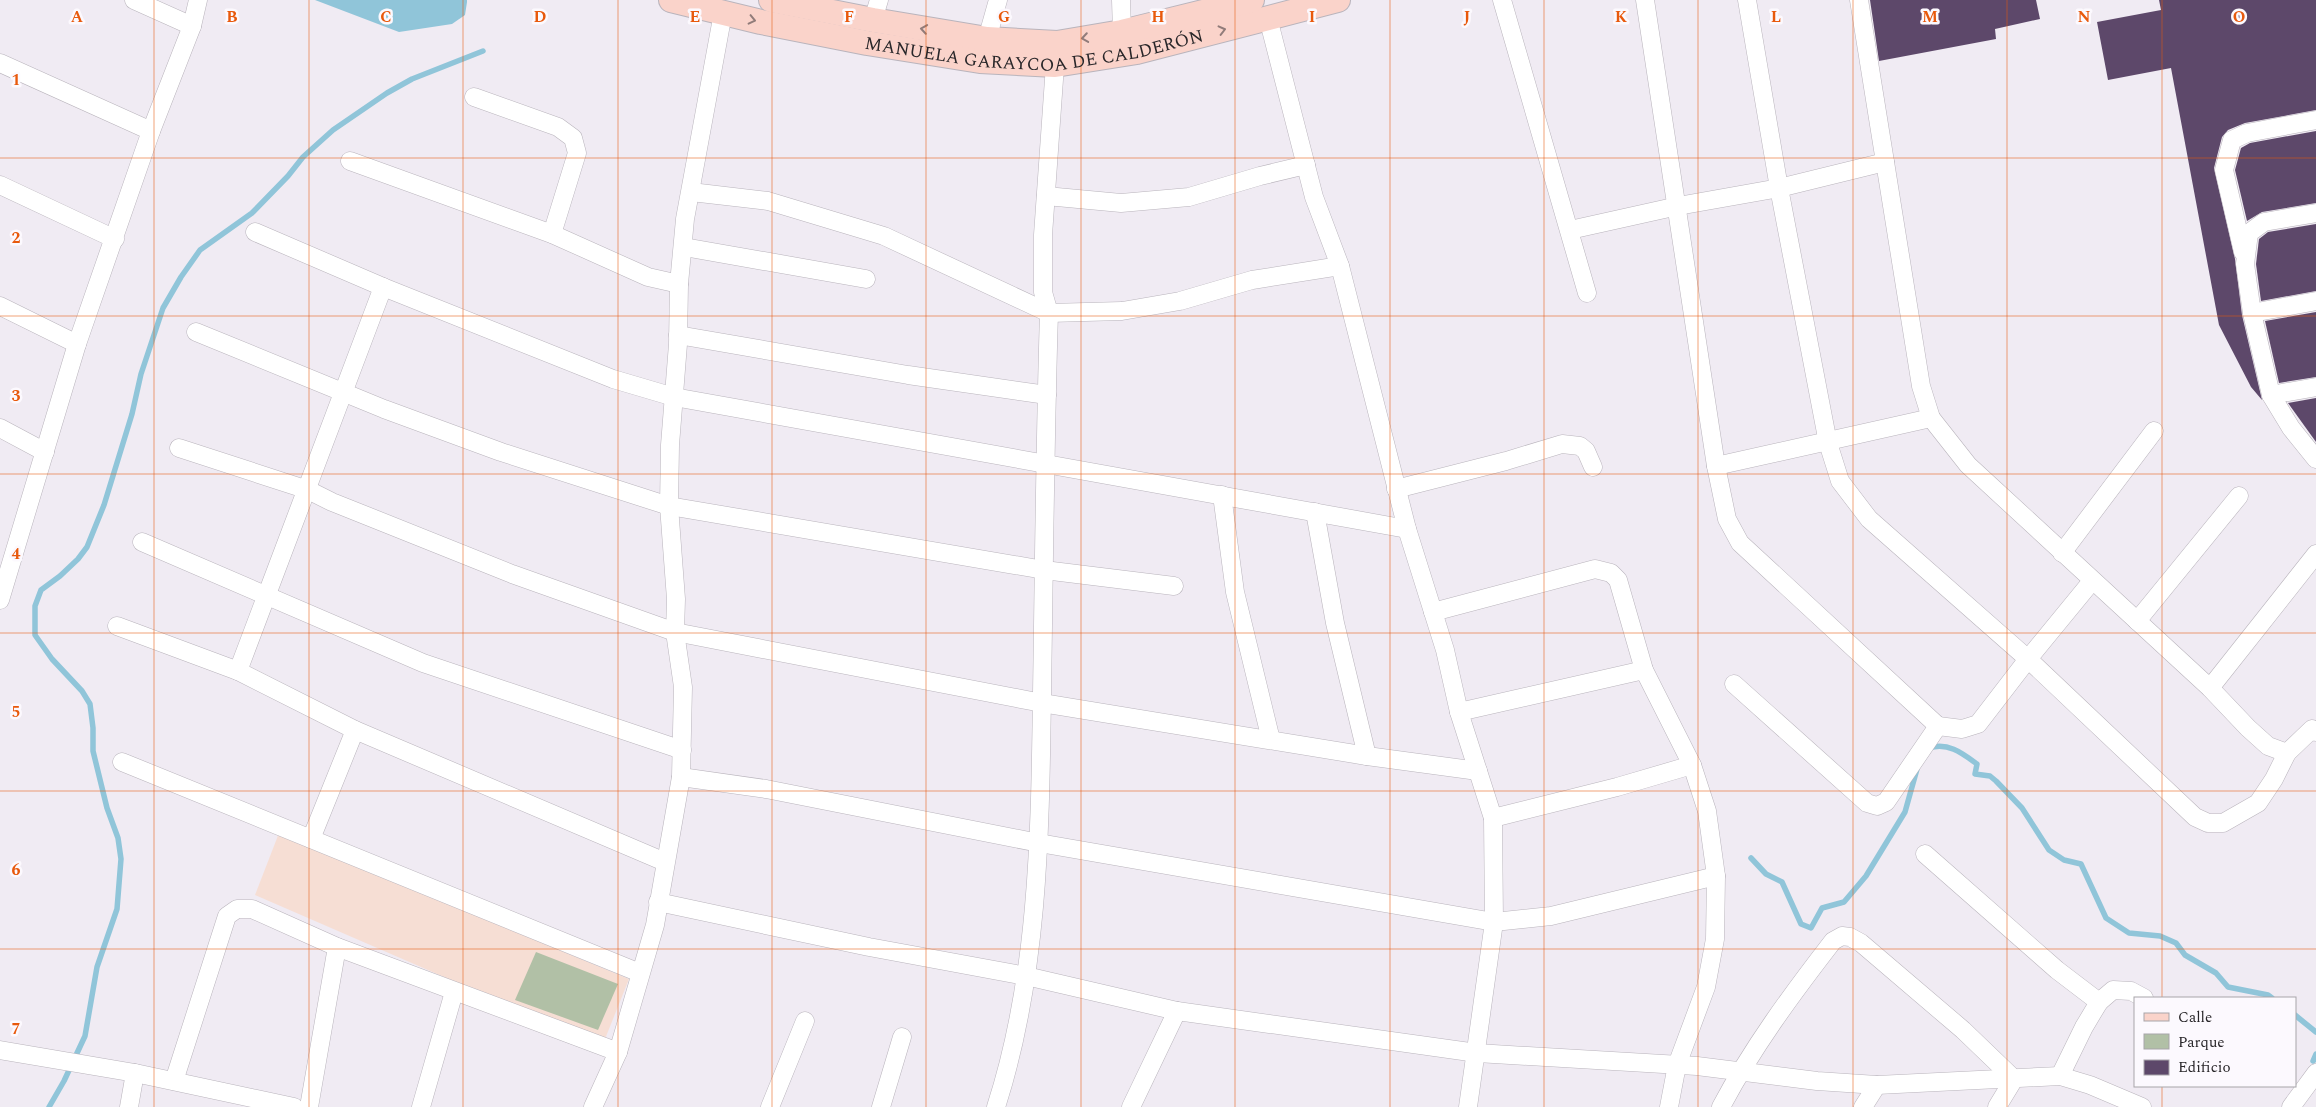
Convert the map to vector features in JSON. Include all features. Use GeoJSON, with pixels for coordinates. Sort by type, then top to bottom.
{"type":"FeatureCollection","features":[{"type":"Feature","properties":{"kind":"street"},"geometry":{"type":"LineString","coordinates":[[134,0],[192,26]]}},
{"type":"Feature","properties":{"kind":"street"},"geometry":{"type":"LineString","coordinates":[[0,600],[8,546],[45,452],[77,344],[151,131],[192,26],[198,0]]}},
{"type":"Feature","properties":{"kind":"street","name":"MANUELA GARAYCOA DE CALDERÓN"},"geometry":{"type":"LineString","coordinates":[[671,0],[723,13],[867,43],[970,59],[1055,65],[1136,52],[1338,0]]}},
{"type":"Feature","properties":{"kind":"street","name":"MANUELA GARAYCOA DE CALDERÓN"},"geometry":{"type":"LineString","coordinates":[[771,0],[876,10],[987,39],[1057,43],[1122,32],[1252,0]]}},
{"type":"Feature","properties":{"kind":"street"},"geometry":{"type":"LineString","coordinates":[[987,39],[998,0]]}},
{"type":"Feature","properties":{"kind":"street"},"geometry":{"type":"LineString","coordinates":[[1121,0],[1122,32]]}},
{"type":"Feature","properties":{"kind":"street"},"geometry":{"type":"LineString","coordinates":[[1502,0],[1587,293]]}},
{"type":"Feature","properties":{"kind":"street"},"geometry":{"type":"LineString","coordinates":[[1645,0],[1678,206],[1716,466],[1727,519],[1740,543],[1938,726],[1962,729],[1978,724],[2092,581]]}},
{"type":"Feature","properties":{"kind":"street"},"geometry":{"type":"LineString","coordinates":[[1747,0],[1779,188],[1828,442],[1840,482],[1869,519],[2028,659],[2195,817],[2208,823],[2223,823],[2258,803],[2274,779],[2287,753],[2315,728]]}},
{"type":"Feature","properties":{"kind":"street"},"geometry":{"type":"LineString","coordinates":[[1859,0],[1921,386],[1931,418],[1968,465],[2062,554],[2210,688],[2268,746],[2287,753]]}},
{"type":"Feature","properties":{"kind":"street"},"geometry":{"type":"LineString","coordinates":[[594,1107],[618,1052],[655,924],[681,776],[683,687],[675,632],[676,600],[669,506],[670,445],[678,335],[678,284],[686,219],[723,13]]}},
{"type":"Feature","properties":{"kind":"street"},"geometry":{"type":"LineString","coordinates":[[1268,18],[1314,197],[1340,266],[1407,529],[1445,650],[1459,712],[1493,818],[1494,922],[1468,1107]]}},
{"type":"Feature","properties":{"kind":"street"},"geometry":{"type":"LineString","coordinates":[[0,62],[151,131]]}},
{"type":"Feature","properties":{"kind":"street"},"geometry":{"type":"LineString","coordinates":[[996,1107],[1007,1074],[1026,976],[1040,843],[1046,395],[1049,313],[1043,292],[1043,235],[1055,65]]}},
{"type":"Feature","properties":{"kind":"street"},"geometry":{"type":"LineString","coordinates":[[474,97],[558,127],[573,138],[577,153],[552,234]]}},
{"type":"Feature","properties":{"kind":"street"},"geometry":{"type":"LineString","coordinates":[[2316,120],[2247,133],[2232,140],[2224,170],[2245,259],[2252,313],[2271,395],[2291,428],[2316,459]]}},
{"type":"Feature","properties":{"kind":"street"},"geometry":{"type":"LineString","coordinates":[[350,161],[552,234],[648,277],[678,284]]}},
{"type":"Feature","properties":{"kind":"street"},"geometry":{"type":"LineString","coordinates":[[1570,230],[1678,206],[1779,188],[1885,162]]}},
{"type":"Feature","properties":{"kind":"street"},"geometry":{"type":"LineString","coordinates":[[1046,196],[1121,203],[1189,197],[1260,176],[1306,165]]}},
{"type":"Feature","properties":{"kind":"street"},"geometry":{"type":"LineString","coordinates":[[0,185],[115,239]]}},
{"type":"Feature","properties":{"kind":"street"},"geometry":{"type":"LineString","coordinates":[[691,189],[768,201],[884,236],[1049,313],[1122,311],[1180,301],[1252,280],[1340,266]]}},
{"type":"Feature","properties":{"kind":"street"},"geometry":{"type":"LineString","coordinates":[[2245,259],[2249,233],[2264,222],[2316,213]]}},
{"type":"Feature","properties":{"kind":"street"},"geometry":{"type":"LineString","coordinates":[[256,232],[383,287],[613,379],[674,397],[1407,529]]}},
{"type":"Feature","properties":{"kind":"street"},"geometry":{"type":"LineString","coordinates":[[684,247],[866,279]]}},
{"type":"Feature","properties":{"kind":"street"},"geometry":{"type":"LineString","coordinates":[[238,672],[383,287]]}},
{"type":"Feature","properties":{"kind":"street"},"geometry":{"type":"LineString","coordinates":[[2252,313],[2316,301]]}},
{"type":"Feature","properties":{"kind":"street"},"geometry":{"type":"LineString","coordinates":[[0,306],[77,344]]}},
{"type":"Feature","properties":{"kind":"street"},"geometry":{"type":"LineString","coordinates":[[196,332],[343,393],[501,452],[669,506],[1044,570],[1174,586]]}},
{"type":"Feature","properties":{"kind":"street"},"geometry":{"type":"LineString","coordinates":[[678,335],[908,375],[1046,395]]}},
{"type":"Feature","properties":{"kind":"street"},"geometry":{"type":"LineString","coordinates":[[2271,395],[2316,387]]}},
{"type":"Feature","properties":{"kind":"street"},"geometry":{"type":"LineString","coordinates":[[1716,466],[1931,418]]}},
{"type":"Feature","properties":{"kind":"street"},"geometry":{"type":"LineString","coordinates":[[0,428],[45,452]]}},
{"type":"Feature","properties":{"kind":"street"},"geometry":{"type":"LineString","coordinates":[[2062,554],[2154,431]]}},
{"type":"Feature","properties":{"kind":"street"},"geometry":{"type":"LineString","coordinates":[[1396,489],[1506,461],[1562,444],[1580,446],[1586,451],[1593,468]]}},
{"type":"Feature","properties":{"kind":"street"},"geometry":{"type":"LineString","coordinates":[[179,448],[308,490],[332,502],[512,574],[675,632],[1042,703],[1367,756],[1478,771]]}},
{"type":"Feature","properties":{"kind":"street"},"geometry":{"type":"LineString","coordinates":[[1222,495],[1235,592],[1271,740]]}},
{"type":"Feature","properties":{"kind":"street"},"geometry":{"type":"LineString","coordinates":[[2136,621],[2239,496]]}},
{"type":"Feature","properties":{"kind":"street"},"geometry":{"type":"LineString","coordinates":[[1315,512],[1335,623],[1367,756]]}},
{"type":"Feature","properties":{"kind":"street"},"geometry":{"type":"LineString","coordinates":[[142,542],[423,663],[682,750]]}},
{"type":"Feature","properties":{"kind":"street"},"geometry":{"type":"LineString","coordinates":[[2210,688],[2316,554]]}},
{"type":"Feature","properties":{"kind":"street"},"geometry":{"type":"LineString","coordinates":[[1433,612],[1595,569],[1611,573],[1618,580],[1644,670],[1692,765],[1707,811],[1716,876],[1716,940],[1706,987],[1677,1065],[1669,1107]]}},
{"type":"Feature","properties":{"kind":"street"},"geometry":{"type":"LineString","coordinates":[[117,626],[238,672],[354,730],[665,862]]}},
{"type":"Feature","properties":{"kind":"street"},"geometry":{"type":"LineString","coordinates":[[1459,712],[1644,670]]}},
{"type":"Feature","properties":{"kind":"street"},"geometry":{"type":"LineString","coordinates":[[1734,684],[1867,803],[1877,806],[1886,802],[1938,726]]}},
{"type":"Feature","properties":{"kind":"street"},"geometry":{"type":"LineString","coordinates":[[310,839],[354,730]]}},
{"type":"Feature","properties":{"kind":"street"},"geometry":{"type":"LineString","coordinates":[[122,762],[640,973]]}},
{"type":"Feature","properties":{"kind":"street"},"geometry":{"type":"LineString","coordinates":[[1493,818],[1616,787],[1692,765]]}},
{"type":"Feature","properties":{"kind":"street"},"geometry":{"type":"LineString","coordinates":[[681,776],[766,789],[1040,843],[1494,922],[1551,916],[1716,876]]}},
{"type":"Feature","properties":{"kind":"street"},"geometry":{"type":"LineString","coordinates":[[1925,854],[2057,970],[2099,1002]]}},
{"type":"Feature","properties":{"kind":"street"},"geometry":{"type":"LineString","coordinates":[[658,902],[869,947],[1026,976],[1177,1011],[1477,1053],[1697,1066],[1817,1081],[1877,1084],[2060,1076],[2090,1084],[2142,1107]]}},
{"type":"Feature","properties":{"kind":"street"},"geometry":{"type":"LineString","coordinates":[[174,1081],[227,916],[237,910],[252,909],[338,946],[454,992],[618,1052]]}},
{"type":"Feature","properties":{"kind":"street"},"geometry":{"type":"LineString","coordinates":[[1721,1107],[1733,1070],[1834,941],[1842,936],[1850,937],[1861,943],[1963,1030],[2014,1079]]}},
{"type":"Feature","properties":{"kind":"street"},"geometry":{"type":"LineString","coordinates":[[309,1107],[338,946]]}},
{"type":"Feature","properties":{"kind":"street"},"geometry":{"type":"LineString","coordinates":[[2060,1076],[2084,1027],[2099,1002],[2113,990],[2131,991],[2142,997]]}},
{"type":"Feature","properties":{"kind":"street"},"geometry":{"type":"LineString","coordinates":[[421,1107],[454,992]]}},
{"type":"Feature","properties":{"kind":"street"},"geometry":{"type":"LineString","coordinates":[[1131,1107],[1177,1011]]}},
{"type":"Feature","properties":{"kind":"street"},"geometry":{"type":"LineString","coordinates":[[770,1107],[805,1021]]}},
{"type":"Feature","properties":{"kind":"street"},"geometry":{"type":"LineString","coordinates":[[881,1107],[902,1037]]}},
{"type":"Feature","properties":{"kind":"street"},"geometry":{"type":"LineString","coordinates":[[0,1050],[135,1073],[294,1107]]}},
{"type":"Feature","properties":{"kind":"street"},"geometry":{"type":"LineString","coordinates":[[128,1107],[135,1073]]}},
{"type":"Feature","properties":{"kind":"street"},"geometry":{"type":"LineString","coordinates":[[2291,1107],[2300,1087],[2316,1073]]}},
{"type":"Feature","properties":{"kind":"street"},"geometry":{"type":"LineString","coordinates":[[1997,1107],[2014,1079]]}},
{"type":"Feature","properties":{"kind":"street"},"geometry":{"type":"LineString","coordinates":[[1863,1107],[1877,1084]]}},
{"type":"Feature","properties":{"kind":"shaded area"},"geometry":{"type":"Polygon","coordinates":[[[279,833],[629,979],[605,1039],[474,990],[255,895],[279,833]]]}},
{"type":"Feature","properties":{"kind":"green space"},"geometry":{"type":"Polygon","coordinates":[[[536,952],[618,984],[598,1030],[515,1000],[536,952]]]}},
{"type":"Feature","properties":{"kind":"water"},"geometry":{"type":"Polygon","coordinates":[[[315,0],[467,0],[467,2],[465,15],[452,24],[399,32],[315,0]]]}},
{"type":"Feature","properties":{"kind":"building"},"geometry":{"type":"Polygon","coordinates":[[[1870,0],[2036,0],[2040,19],[1995,29],[1996,39],[1879,61],[1870,0]]]}},
{"type":"Feature","properties":{"kind":"building"},"geometry":{"type":"Polygon","coordinates":[[[2159,0],[2316,0],[2316,110],[2245,123],[2228,130],[2222,137],[2214,168],[2235,259],[2242,315],[2262,400],[2251,387],[2219,325],[2171,68],[2108,80],[2097,22],[2161,10],[2159,0]]]}},
{"type":"Feature","properties":{"kind":"building"},"geometry":{"type":"Polygon","coordinates":[[[2316,131],[2316,203],[2262,212],[2247,221],[2235,170],[2241,148],[2250,143],[2316,131]]]}},
{"type":"Feature","properties":{"kind":"building"},"geometry":{"type":"Polygon","coordinates":[[[2316,224],[2316,291],[2261,301],[2256,264],[2259,239],[2268,232],[2316,224]]]}},
{"type":"Feature","properties":{"kind":"building"},"geometry":{"type":"Polygon","coordinates":[[[2316,312],[2316,377],[2279,383],[2265,321],[2316,312]]]}},
{"type":"Feature","properties":{"kind":"building"},"geometry":{"type":"Polygon","coordinates":[[[2316,398],[2316,442],[2288,403],[2316,398]]]}},
{"type":"Feature","properties":{"kind":"waterway"},"geometry":{"type":"LineString","coordinates":[[49,1107],[64,1081],[85,1036],[97,967],[117,909],[121,859],[118,838],[107,808],[93,751],[90,704],[82,691],[52,659],[35,635],[35,606],[41,590],[60,576],[78,559],[87,547],[104,505],[132,414],[141,374],[163,308],[200,250],[252,213],[288,176],[303,157],[333,130],[387,93],[412,79],[483,51]]}},
{"type":"Feature","properties":{"kind":"waterway"},"geometry":{"type":"LineString","coordinates":[[1929,748],[1942,746],[1955,750],[1977,764],[1975,774],[1990,776],[1996,781],[2022,808],[2049,850],[2064,860],[2081,864],[2106,918],[2129,933],[2160,936],[2176,943],[2185,955],[2216,973],[2228,987],[2271,997]]}},
{"type":"Feature","properties":{"kind":"waterway"},"geometry":{"type":"LineString","coordinates":[[1751,858],[1766,874],[1782,882],[1801,924],[1811,928],[1822,908],[1844,902],[1866,876],[1905,812],[1917,769]]}},
{"type":"Feature","properties":{"kind":"waterway"},"geometry":{"type":"LineString","coordinates":[[2296,1016],[2316,1032]]}},
{"type":"Feature","properties":{"kind":"waterway"},"geometry":{"type":"LineString","coordinates":[[2316,1054],[2313,1061],[2316,1058]]}}]}
